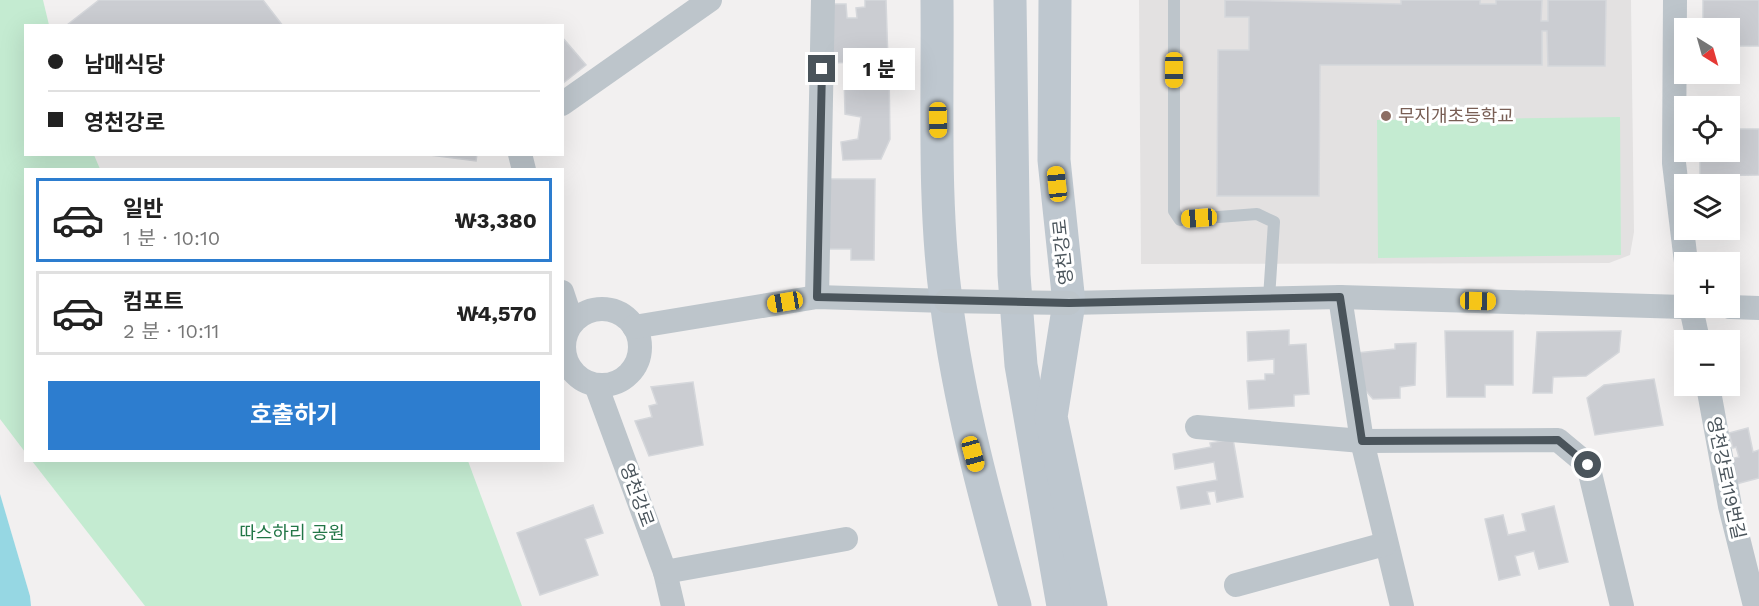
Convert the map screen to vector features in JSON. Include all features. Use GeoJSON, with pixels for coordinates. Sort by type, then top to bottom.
{"type":"FeatureCollection","features":[{"type":"Feature","properties":{"kind":"street"},"geometry":{"type":"LineString","coordinates":[[564,103],[710,0]]}},
{"type":"Feature","properties":{"kind":"street"},"geometry":{"type":"LineString","coordinates":[[817,297],[823,0]]}},
{"type":"Feature","properties":{"kind":"street"},"geometry":{"type":"LineString","coordinates":[[937,0],[940,240],[946,301],[968,432],[1015,606]]}},
{"type":"Feature","properties":{"kind":"street"},"geometry":{"type":"LineString","coordinates":[[1010,0],[1014,275],[1022,365],[1063,606]]}},
{"type":"Feature","properties":{"kind":"street","name":"영천강로"},"geometry":{"type":"LineString","coordinates":[[1055,0],[1054,160],[1069,303],[1051,417],[1091,606]]}},
{"type":"Feature","properties":{"kind":"street"},"geometry":{"type":"LineString","coordinates":[[1675,0],[1674,163],[1685,252]]}},
{"type":"Feature","properties":{"kind":"street"},"geometry":{"type":"LineString","coordinates":[[634,327],[817,297],[1069,303],[1340,297],[1674,307]]}},
{"type":"Feature","properties":{"kind":"street"},"geometry":{"type":"LineString","coordinates":[[1340,297],[1362,441],[1385,544],[1402,606]]}},
{"type":"Feature","properties":{"kind":"street"},"geometry":{"type":"LineString","coordinates":[[564,298],[572,322]]}},
{"type":"Feature","properties":{"kind":"street"},"geometry":{"type":"LineString","coordinates":[[1740,308],[1759,308]]}},
{"type":"Feature","properties":{"kind":"street"},"geometry":{"type":"LineString","coordinates":[[604,309],[616,312],[634,327],[640,350],[633,367],[620,380],[596,384],[575,375],[568,365],[564,343],[572,322],[581,314],[604,309]]}},
{"type":"Feature","properties":{"kind":"street","name":"영천강로"},"geometry":{"type":"LineString","coordinates":[[596,384],[665,573],[673,606]]}},
{"type":"Feature","properties":{"kind":"street","name":"영천강로119번길"},"geometry":{"type":"LineString","coordinates":[[1710,396],[1730,506],[1755,606]]}},
{"type":"Feature","properties":{"kind":"street"},"geometry":{"type":"LineString","coordinates":[[1197,427],[1362,441],[1558,440],[1588,465],[1622,606]]}},
{"type":"Feature","properties":{"kind":"street"},"geometry":{"type":"LineString","coordinates":[[665,573],[846,539]]}},
{"type":"Feature","properties":{"kind":"street"},"geometry":{"type":"LineString","coordinates":[[1236,585],[1385,544]]}},
{"type":"Feature","properties":{"kind":"lane"},"geometry":{"type":"LineString","coordinates":[[1174,0],[1174,211],[1180,220],[1257,214],[1274,222],[1269,298]]}},
{"type":"Feature","properties":{"kind":"shaded area","name":"무지개초등학교"},"geometry":{"type":"Polygon","coordinates":[[[1139,0],[1631,0],[1634,232],[1630,255],[1609,263],[1141,264],[1139,0]]]}},
{"type":"Feature","properties":{"kind":"green space"},"geometry":{"type":"Polygon","coordinates":[[[0,0],[43,0],[49,24],[24,24],[24,156],[94,156],[100,168],[24,168],[24,451],[0,419],[0,0]]]}},
{"type":"Feature","properties":{"kind":"green space"},"geometry":{"type":"Polygon","coordinates":[[[1620,117],[1621,255],[1378,258],[1377,120],[1620,117]]]}},
{"type":"Feature","properties":{"kind":"green space","name":"따스하리 공원"},"geometry":{"type":"Polygon","coordinates":[[[33,462],[468,462],[522,606],[145,606],[33,462]]]}},
{"type":"Feature","properties":{"kind":"water"},"geometry":{"type":"Polygon","coordinates":[[[0,494],[30,596],[31,606],[0,606],[0,494]]]}},
{"type":"Feature","properties":{"kind":"building"},"geometry":{"type":"Polygon","coordinates":[[[99,0],[263,0],[281,24],[68,24],[99,0]]]}},
{"type":"Feature","properties":{"kind":"building"},"geometry":{"type":"Polygon","coordinates":[[[865,0],[886,0],[888,61],[831,63],[829,4],[846,4],[847,18],[857,18],[856,8],[865,7],[865,0]]]}},
{"type":"Feature","properties":{"kind":"building"},"geometry":{"type":"Polygon","coordinates":[[[1225,0],[1401,4],[1401,0],[1480,0],[1480,4],[1496,4],[1496,0],[1542,0],[1541,21],[1548,21],[1548,0],[1606,0],[1605,66],[1548,66],[1547,31],[1542,31],[1542,65],[1320,65],[1319,196],[1217,196],[1218,50],[1249,50],[1249,17],[1225,17],[1225,0]]]}},
{"type":"Feature","properties":{"kind":"building"},"geometry":{"type":"Polygon","coordinates":[[[1703,0],[1759,0],[1759,46],[1740,46],[1740,18],[1703,18],[1703,0]]]}},
{"type":"Feature","properties":{"kind":"building"},"geometry":{"type":"Polygon","coordinates":[[[564,39],[586,65],[564,82],[564,39]]]}},
{"type":"Feature","properties":{"kind":"building"},"geometry":{"type":"Polygon","coordinates":[[[889,69],[890,139],[881,159],[843,160],[841,142],[858,139],[861,117],[845,114],[844,73],[889,69]]]}},
{"type":"Feature","properties":{"kind":"building"},"geometry":{"type":"Polygon","coordinates":[[[1740,129],[1759,129],[1759,175],[1700,174],[1700,162],[1740,162],[1740,129]]]}},
{"type":"Feature","properties":{"kind":"building"},"geometry":{"type":"Polygon","coordinates":[[[437,156],[477,156],[476,161],[437,156]]]}},
{"type":"Feature","properties":{"kind":"building"},"geometry":{"type":"Polygon","coordinates":[[[830,179],[875,179],[874,260],[851,260],[851,249],[829,249],[830,179]]]}},
{"type":"Feature","properties":{"kind":"building"},"geometry":{"type":"Polygon","coordinates":[[[1289,330],[1289,345],[1306,344],[1309,394],[1294,395],[1294,406],[1249,409],[1247,381],[1265,380],[1265,374],[1274,374],[1274,359],[1248,361],[1247,332],[1289,330]]]}},
{"type":"Feature","properties":{"kind":"building"},"geometry":{"type":"Polygon","coordinates":[[[1445,331],[1513,331],[1513,385],[1485,385],[1485,397],[1447,397],[1445,331]]]}},
{"type":"Feature","properties":{"kind":"building"},"geometry":{"type":"Polygon","coordinates":[[[1621,331],[1619,352],[1586,376],[1553,377],[1552,393],[1533,393],[1537,332],[1621,331]]]}},
{"type":"Feature","properties":{"kind":"building"},"geometry":{"type":"Polygon","coordinates":[[[1416,343],[1415,385],[1400,387],[1400,398],[1373,399],[1359,383],[1357,353],[1395,349],[1395,344],[1416,343]]]}},
{"type":"Feature","properties":{"kind":"building"},"geometry":{"type":"Polygon","coordinates":[[[1654,379],[1663,425],[1595,435],[1587,398],[1604,385],[1654,379]]]}},
{"type":"Feature","properties":{"kind":"building"},"geometry":{"type":"Polygon","coordinates":[[[693,382],[703,445],[649,456],[635,421],[652,417],[649,406],[657,404],[651,387],[693,382]]]}},
{"type":"Feature","properties":{"kind":"building"},"geometry":{"type":"Polygon","coordinates":[[[1748,428],[1753,452],[1759,450],[1759,478],[1736,484],[1730,459],[1739,457],[1736,447],[1733,448],[1729,433],[1748,428]]]}},
{"type":"Feature","properties":{"kind":"building"},"geometry":{"type":"Polygon","coordinates":[[[1233,439],[1243,497],[1217,502],[1215,491],[1207,492],[1210,504],[1181,509],[1177,487],[1217,480],[1214,462],[1175,469],[1173,454],[1211,447],[1210,443],[1233,439]]]}},
{"type":"Feature","properties":{"kind":"building"},"geometry":{"type":"Polygon","coordinates":[[[593,505],[603,533],[585,539],[598,575],[540,595],[517,533],[593,505]]]}},
{"type":"Feature","properties":{"kind":"building"},"geometry":{"type":"Polygon","coordinates":[[[1554,506],[1568,562],[1539,569],[1534,551],[1515,556],[1520,575],[1499,580],[1485,519],[1503,515],[1508,535],[1526,531],[1522,514],[1554,506]]]}},
{"type":"Feature","properties":{"kind":"place","name":"무지개초등학교"},"geometry":{"type":"Point","coordinates":[1386,116]}},
{"type":"Feature","properties":{"kind":"route"},"geometry":{"type":"LineString","coordinates":[[822,69],[817,297],[1069,303],[1340,297],[1362,441],[1558,440],[1588,465]]}}]}
